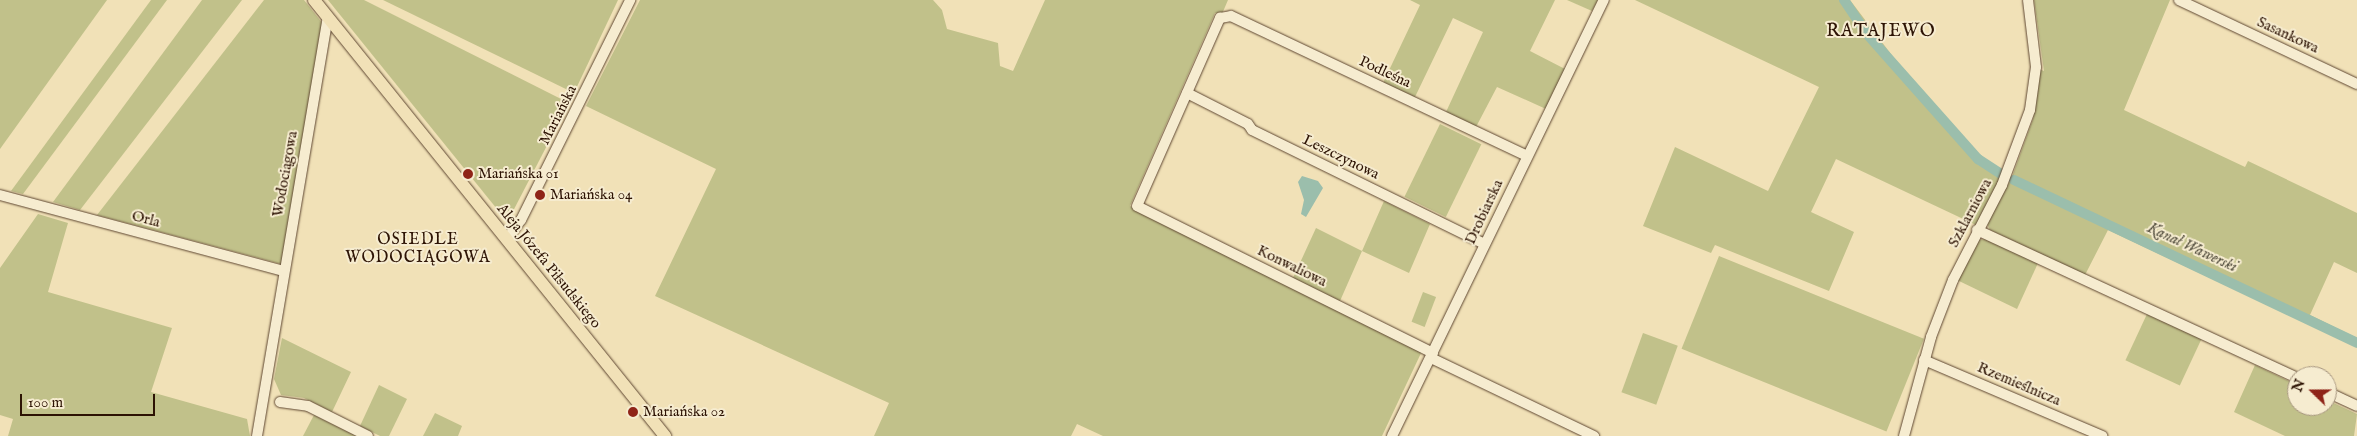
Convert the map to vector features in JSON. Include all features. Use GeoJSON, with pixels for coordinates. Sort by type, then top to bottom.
{"type":"FeatureCollection","features":[{"type":"Feature","properties":{"kind":"main road","name":"Aleja Józefa Piłsudskiego"},"geometry":{"type":"LineString","coordinates":[[314,0],[665,436]]}},
{"type":"Feature","properties":{"kind":"street","name":"Mariańska"},"geometry":{"type":"LineString","coordinates":[[506,239],[521,220],[630,0]]}},
{"type":"Feature","properties":{"kind":"street","name":"Drobiarska"},"geometry":{"type":"LineString","coordinates":[[1392,436],[1604,0]]}},
{"type":"Feature","properties":{"kind":"street","name":"Szklarniowa"},"geometry":{"type":"LineString","coordinates":[[1904,436],[1924,360],[1953,280],[2002,185],[2030,110],[2036,67],[2028,0]]}},
{"type":"Feature","properties":{"kind":"street","name":"Sasankowa"},"geometry":{"type":"LineString","coordinates":[[2179,0],[2357,84]]}},
{"type":"Feature","properties":{"kind":"street","name":"Podleśna"},"geometry":{"type":"LineString","coordinates":[[1187,93],[1220,18],[1231,16],[1527,156]]}},
{"type":"Feature","properties":{"kind":"street","name":"Wodociągowa"},"geometry":{"type":"LineString","coordinates":[[257,436],[283,271],[328,18]]}},
{"type":"Feature","properties":{"kind":"street","name":"Konwaliowa"},"geometry":{"type":"LineString","coordinates":[[1187,93],[1137,206],[1594,436]]}},
{"type":"Feature","properties":{"kind":"street","name":"Leszczynowa"},"geometry":{"type":"LineString","coordinates":[[1187,93],[1248,124],[1252,130],[1485,244]]}},
{"type":"Feature","properties":{"kind":"street","name":"Orla"},"geometry":{"type":"LineString","coordinates":[[0,195],[283,271]]}},
{"type":"Feature","properties":{"kind":"street"},"geometry":{"type":"LineString","coordinates":[[1978,230],[2287,373]]}},
{"type":"Feature","properties":{"kind":"street","name":"Rzemieślnicza"},"geometry":{"type":"LineString","coordinates":[[1924,360],[2102,436]]}},
{"type":"Feature","properties":{"kind":"street"},"geometry":{"type":"LineString","coordinates":[[2337,397],[2357,406]]}},
{"type":"Feature","properties":{"kind":"street"},"geometry":{"type":"LineString","coordinates":[[280,402],[308,406],[368,436]]}},
{"type":"Feature","properties":{"kind":"green space"},"geometry":{"type":"Polygon","coordinates":[[[0,0],[107,0],[0,149],[0,0]]]}},
{"type":"Feature","properties":{"kind":"green space"},"geometry":{"type":"Polygon","coordinates":[[[151,0],[167,0],[23,194],[11,191],[151,0]]]}},
{"type":"Feature","properties":{"kind":"green space"},"geometry":{"type":"Polygon","coordinates":[[[202,0],[242,0],[80,210],[53,202],[202,0]]]}},
{"type":"Feature","properties":{"kind":"green space"},"geometry":{"type":"Polygon","coordinates":[[[264,0],[304,0],[323,24],[281,264],[97,215],[264,0]]]}},
{"type":"Feature","properties":{"kind":"green space"},"geometry":{"type":"Polygon","coordinates":[[[328,0],[364,0],[569,103],[511,215],[501,214],[328,0]]]}},
{"type":"Feature","properties":{"kind":"green space"},"geometry":{"type":"Polygon","coordinates":[[[383,0],[618,0],[574,93],[383,0]]]}},
{"type":"Feature","properties":{"kind":"green space"},"geometry":{"type":"Polygon","coordinates":[[[640,0],[933,0],[942,10],[947,29],[998,43],[1000,66],[1013,71],[1045,0],[1228,0],[1222,14],[1215,13],[1130,206],[1422,351],[1382,436],[1103,436],[1077,424],[1071,436],[874,436],[889,403],[655,296],[716,169],[586,106],[640,0]]]}},
{"type":"Feature","properties":{"kind":"green space"},"geometry":{"type":"Polygon","coordinates":[[[1410,0],[1555,0],[1530,51],[1565,69],[1546,109],[1497,87],[1476,127],[1446,112],[1483,32],[1453,18],[1415,97],[1383,83],[1420,5],[1410,0]]]}},
{"type":"Feature","properties":{"kind":"green space"},"geometry":{"type":"Polygon","coordinates":[[[1567,0],[1598,0],[1592,11],[1567,0]]]}},
{"type":"Feature","properties":{"kind":"green space"},"geometry":{"type":"Polygon","coordinates":[[[1635,0],[1850,0],[1894,58],[1985,162],[2004,172],[1976,225],[1836,159],[1811,212],[1854,232],[1829,291],[1715,245],[1711,253],[1643,226],[1675,147],[1768,191],[1819,87],[1635,0]]]}},
{"type":"Feature","properties":{"kind":"green space"},"geometry":{"type":"Polygon","coordinates":[[[2034,0],[2170,0],[2124,110],[2245,167],[2248,161],[2357,213],[2357,273],[2334,262],[2310,315],[2357,338],[2357,347],[2108,230],[2085,275],[1990,230],[1987,224],[2012,177],[2033,119],[2039,69],[2044,71],[2034,0]]]}},
{"type":"Feature","properties":{"kind":"green space"},"geometry":{"type":"Polygon","coordinates":[[[1440,124],[1481,144],[1446,217],[1404,197],[1440,124]]]}},
{"type":"Feature","properties":{"kind":"green space"},"geometry":{"type":"Polygon","coordinates":[[[1384,201],[1430,224],[1409,273],[1362,251],[1384,201]]]}},
{"type":"Feature","properties":{"kind":"green space"},"geometry":{"type":"Polygon","coordinates":[[[38,214],[68,223],[48,292],[172,328],[151,392],[247,419],[250,436],[8,436],[13,419],[0,415],[0,268],[38,214]]]}},
{"type":"Feature","properties":{"kind":"green space"},"geometry":{"type":"Polygon","coordinates":[[[1316,228],[1362,251],[1340,301],[1293,278],[1316,228]]]}},
{"type":"Feature","properties":{"kind":"green space"},"geometry":{"type":"Polygon","coordinates":[[[1986,239],[2038,263],[2017,309],[1957,280],[1978,240],[1986,239]]]}},
{"type":"Feature","properties":{"kind":"green space"},"geometry":{"type":"Polygon","coordinates":[[[1719,256],[1924,339],[1886,432],[1682,349],[1719,256]]]}},
{"type":"Feature","properties":{"kind":"green space"},"geometry":{"type":"Polygon","coordinates":[[[1423,292],[1436,297],[1425,327],[1412,322],[1423,292]]]}},
{"type":"Feature","properties":{"kind":"green space"},"geometry":{"type":"Polygon","coordinates":[[[2147,314],[2201,339],[2180,386],[2125,360],[2147,314]]]}},
{"type":"Feature","properties":{"kind":"green space"},"geometry":{"type":"Polygon","coordinates":[[[1643,333],[1678,346],[1656,405],[1621,392],[1643,333]]]}},
{"type":"Feature","properties":{"kind":"green space"},"geometry":{"type":"Polygon","coordinates":[[[282,338],[351,372],[332,412],[304,398],[281,395],[274,379],[282,338]]]}},
{"type":"Feature","properties":{"kind":"green space"},"geometry":{"type":"Polygon","coordinates":[[[2255,365],[2287,380],[2287,416],[2337,416],[2337,405],[2357,414],[2354,436],[2285,436],[2234,412],[2255,365]]]}},
{"type":"Feature","properties":{"kind":"green space"},"geometry":{"type":"Polygon","coordinates":[[[379,385],[407,399],[389,436],[380,436],[360,426],[379,385]]]}},
{"type":"Feature","properties":{"kind":"green space"},"geometry":{"type":"Polygon","coordinates":[[[435,413],[462,426],[458,436],[423,436],[435,413]]]}},
{"type":"Feature","properties":{"kind":"green space"},"geometry":{"type":"Polygon","coordinates":[[[314,415],[356,436],[303,436],[314,415]]]}},
{"type":"Feature","properties":{"kind":"shaded area"},"geometry":{"type":"Polygon","coordinates":[[[1302,176],[1318,181],[1323,188],[1306,217],[1301,214],[1304,200],[1298,182],[1302,176]]]}},
{"type":"Feature","properties":{"kind":"waterway","name":"Kanał Wawerski"},"geometry":{"type":"LineString","coordinates":[[1844,0],[1866,33],[1978,159],[2001,174]]}},
{"type":"Feature","properties":{"kind":"waterway","name":"Kanał Wawerski"},"geometry":{"type":"LineString","coordinates":[[2014,180],[2357,343]]}},
{"type":"Feature","properties":{"kind":"place","name":"Mariańska 01"},"geometry":{"type":"Point","coordinates":[468,174]}},
{"type":"Feature","properties":{"kind":"place","name":"Mariańska 04"},"geometry":{"type":"Point","coordinates":[540,195]}},
{"type":"Feature","properties":{"kind":"place","name":"Mariańska 02"},"geometry":{"type":"Point","coordinates":[633,412]}},
{"type":"Feature","properties":{"kind":"district","name":"RATAJEWO"},"geometry":{"type":"Point","coordinates":[1881,32]}},
{"type":"Feature","properties":{"kind":"district","name":"OSIEDLE WODOCIĄGOWA"},"geometry":{"type":"Point","coordinates":[418,249]}}]}
